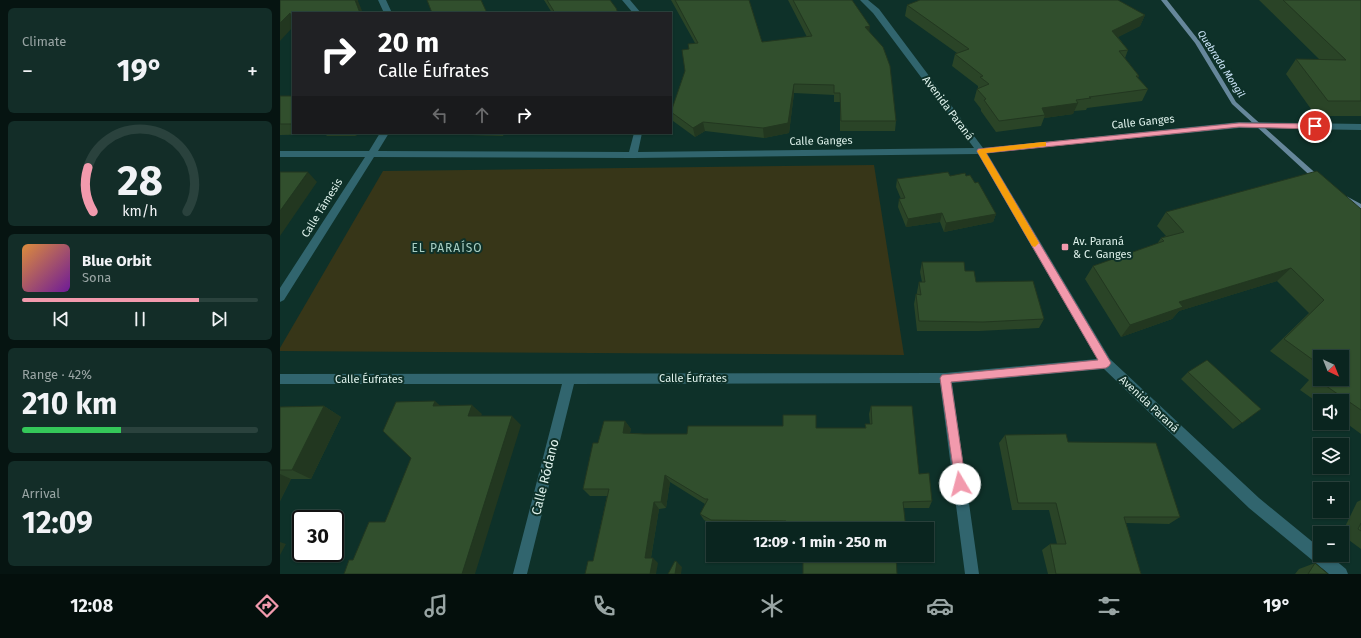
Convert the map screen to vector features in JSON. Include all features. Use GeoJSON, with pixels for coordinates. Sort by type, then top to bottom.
{"type":"FeatureCollection","features":[{"type":"Feature","properties":{"kind":"street"},"geometry":{"type":"LineString","coordinates":[[382,0],[388,12]]}},
{"type":"Feature","properties":{"kind":"street"},"geometry":{"type":"LineString","coordinates":[[626,0],[635,12]]}},
{"type":"Feature","properties":{"kind":"street","name":"Avenida Paraná"},"geometry":{"type":"LineString","coordinates":[[864,0],[876,11],[981,151],[1106,363],[1254,503],[1341,574]]}},
{"type":"Feature","properties":{"kind":"street","name":"Calle Ganges"},"geometry":{"type":"LineString","coordinates":[[280,154],[632,155],[981,151],[1239,125],[1361,127]]}},
{"type":"Feature","properties":{"kind":"street","name":"Calle Támesis"},"geometry":{"type":"LineString","coordinates":[[280,297],[384,134]]}},
{"type":"Feature","properties":{"kind":"street"},"geometry":{"type":"LineString","coordinates":[[632,155],[638,134]]}},
{"type":"Feature","properties":{"kind":"street","name":"Calle Éufrates"},"geometry":{"type":"LineString","coordinates":[[280,379],[569,380],[689,378],[945,378],[1106,363]]}},
{"type":"Feature","properties":{"kind":"street"},"geometry":{"type":"LineString","coordinates":[[945,378],[972,574]]}},
{"type":"Feature","properties":{"kind":"street","name":"Calle Ródano"},"geometry":{"type":"LineString","coordinates":[[520,574],[569,380]]}},
{"type":"Feature","properties":{"kind":"shaded area"},"geometry":{"type":"Polygon","coordinates":[[[874,165],[904,355],[280,351],[280,348],[383,171],[874,165]]]}},
{"type":"Feature","properties":{"kind":"building"},"geometry":{"type":"Polygon","coordinates":[[[280,0],[355,0],[360,12],[292,12],[292,22],[290,13],[280,23],[280,0]]]}},
{"type":"Feature","properties":{"kind":"building"},"geometry":{"type":"Polygon","coordinates":[[[427,0],[481,0],[487,12],[432,12],[427,0]]]}},
{"type":"Feature","properties":{"kind":"building"},"geometry":{"type":"Polygon","coordinates":[[[547,0],[610,0],[618,12],[554,12],[547,0]]]}},
{"type":"Feature","properties":{"kind":"building"},"geometry":{"type":"Polygon","coordinates":[[[675,0],[749,0],[762,42],[812,36],[793,0],[852,0],[870,26],[865,27],[883,47],[890,66],[896,121],[841,121],[840,93],[834,93],[834,85],[794,84],[788,123],[763,128],[703,122],[693,128],[672,113],[672,109],[685,71],[682,50],[689,49],[688,44],[698,43],[675,0]]]}},
{"type":"Feature","properties":{"kind":"building"},"geometry":{"type":"Polygon","coordinates":[[[920,0],[1118,0],[1145,15],[1112,31],[1128,50],[1119,51],[1139,76],[1136,76],[1148,89],[1089,97],[1091,98],[1076,100],[1078,103],[1042,108],[1045,115],[999,121],[984,100],[986,99],[977,89],[989,84],[980,77],[983,76],[955,54],[969,49],[907,5],[920,0]]]}},
{"type":"Feature","properties":{"kind":"building"},"geometry":{"type":"Polygon","coordinates":[[[1283,0],[1361,0],[1361,101],[1328,101],[1296,59],[1346,60],[1283,0]]]}},
{"type":"Feature","properties":{"kind":"building"},"geometry":{"type":"Polygon","coordinates":[[[280,96],[292,96],[292,124],[280,124],[280,96]]]}},
{"type":"Feature","properties":{"kind":"building"},"geometry":{"type":"Polygon","coordinates":[[[1317,171],[1361,209],[1361,410],[1349,402],[1349,394],[1338,394],[1326,386],[1349,386],[1349,350],[1313,350],[1313,360],[1284,339],[1324,300],[1291,268],[1179,302],[1183,307],[1130,325],[1093,266],[1164,241],[1161,238],[1184,232],[1166,212],[1317,171]]]}},
{"type":"Feature","properties":{"kind":"building"},"geometry":{"type":"Polygon","coordinates":[[[280,172],[308,172],[280,211],[280,172]]]}},
{"type":"Feature","properties":{"kind":"building"},"geometry":{"type":"Polygon","coordinates":[[[948,172],[950,176],[965,173],[966,176],[970,175],[975,183],[978,182],[996,214],[946,223],[942,213],[908,219],[899,199],[905,198],[897,179],[948,172]]]}},
{"type":"Feature","properties":{"kind":"building"},"geometry":{"type":"Polygon","coordinates":[[[922,262],[964,262],[965,271],[974,271],[976,282],[1033,281],[1044,319],[983,322],[919,321],[916,294],[921,295],[919,282],[925,282],[922,262]]]}},
{"type":"Feature","properties":{"kind":"building"},"geometry":{"type":"Polygon","coordinates":[[[1207,360],[1261,409],[1242,423],[1188,372],[1207,360]]]}},
{"type":"Feature","properties":{"kind":"building"},"geometry":{"type":"Polygon","coordinates":[[[435,401],[433,406],[472,405],[468,416],[512,416],[462,574],[344,574],[349,560],[353,560],[369,522],[385,522],[411,458],[383,431],[396,402],[435,401]]]}},
{"type":"Feature","properties":{"kind":"building"},"geometry":{"type":"Polygon","coordinates":[[[324,406],[292,470],[280,470],[280,407],[324,406]]]}},
{"type":"Feature","properties":{"kind":"building"},"geometry":{"type":"Polygon","coordinates":[[[871,406],[912,406],[919,474],[929,473],[932,501],[903,502],[905,522],[786,522],[711,520],[700,514],[708,499],[705,499],[665,475],[661,502],[654,502],[645,558],[653,558],[650,574],[585,574],[588,561],[593,561],[609,489],[583,489],[593,443],[598,443],[604,421],[625,421],[623,433],[644,434],[687,434],[688,426],[783,426],[783,415],[816,415],[816,428],[866,428],[865,424],[872,424],[871,406]]]}},
{"type":"Feature","properties":{"kind":"building"},"geometry":{"type":"Polygon","coordinates":[[[1066,434],[1068,442],[1156,443],[1180,517],[1124,517],[1141,574],[1056,574],[1050,544],[1066,544],[1056,503],[1018,503],[1005,435],[1066,434]]]}},
{"type":"Feature","properties":{"kind":"building"},"geometry":{"type":"Polygon","coordinates":[[[1361,523],[1361,531],[1358,529],[1361,523]]]}},
{"type":"Feature","properties":{"kind":"building"},"geometry":{"type":"Polygon","coordinates":[[[675,561],[677,562],[675,574],[668,574],[675,561]]]}},
{"type":"Feature","properties":{"kind":"building"},"geometry":{"type":"Polygon","coordinates":[[[803,562],[896,562],[897,574],[803,574],[803,562]]]}},
{"type":"Feature","properties":{"kind":"building"},"geometry":{"type":"Polygon","coordinates":[[[1315,563],[1328,574],[1308,574],[1315,563]]]}},
{"type":"Feature","properties":{"kind":"waterway","name":"Quebrada Mongil"},"geometry":{"type":"LineString","coordinates":[[1164,0],[1197,42],[1234,103],[1319,180]]}},
{"type":"Feature","properties":{"kind":"waterway","name":"Quebrada Mongil"},"geometry":{"type":"LineString","coordinates":[[1346,199],[1361,207]]}},
{"type":"Feature","properties":{"kind":"slow traffic"},"geometry":{"type":"LineString","coordinates":[[1035,243],[981,151],[1043,144]]}},
{"type":"Feature","properties":{"kind":"place","name":"Av. Paraná & C. Ganges"},"geometry":{"type":"Point","coordinates":[1065,247]}},
{"type":"Feature","properties":{"kind":"district","name":"EL PARAÍSO"},"geometry":{"type":"Point","coordinates":[447,248]}},
{"type":"Feature","properties":{"kind":"route"},"geometry":{"type":"LineString","coordinates":[[960,484],[945,378],[1106,363],[981,151],[1239,125],[1315,126]]}}]}
